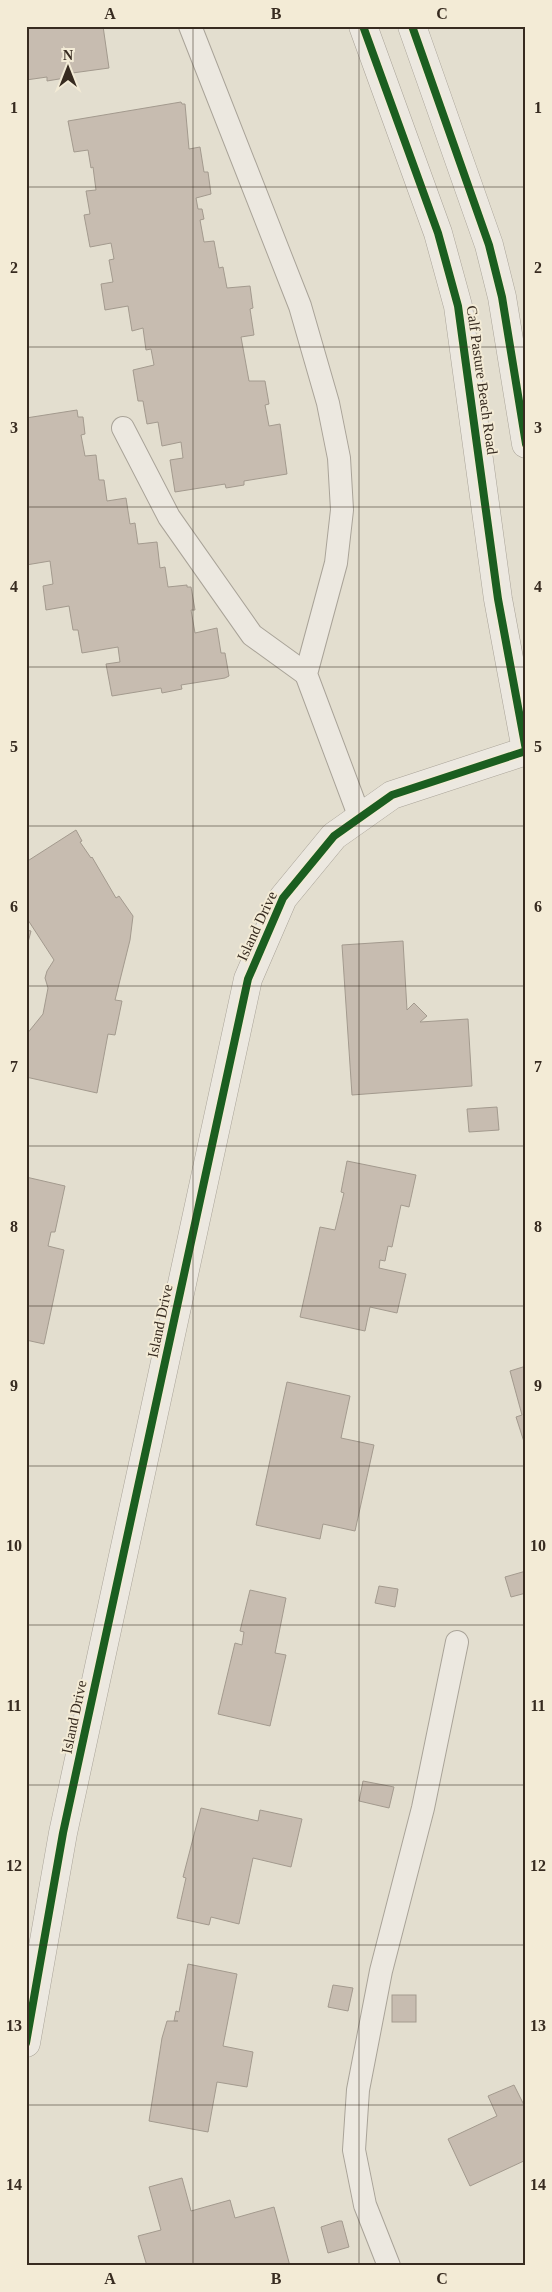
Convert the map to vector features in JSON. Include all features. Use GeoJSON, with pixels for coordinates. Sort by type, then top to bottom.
{"type":"FeatureCollection","features":[{"type":"Feature","properties":{"kind":"street","name":"Calf Pasture Beach Road"},"geometry":{"type":"LineString","coordinates":[[363,26],[434,223],[458,306],[498,599],[526,750]]}},
{"type":"Feature","properties":{"kind":"street"},"geometry":{"type":"LineString","coordinates":[[412,26],[489,244],[502,297],[526,444]]}},
{"type":"Feature","properties":{"kind":"street","name":"Island Drive"},"geometry":{"type":"LineString","coordinates":[[26,2043],[63,1833],[248,979],[283,898],[334,836],[392,795],[526,750]]}},
{"type":"Feature","properties":{"kind":"lane"},"geometry":{"type":"LineString","coordinates":[[190,26],[300,306],[328,403],[339,458],[342,510],[336,563],[306,674]]}},
{"type":"Feature","properties":{"kind":"lane"},"geometry":{"type":"LineString","coordinates":[[123,428],[169,517],[252,635],[306,674],[360,818]]}},
{"type":"Feature","properties":{"kind":"lane"},"geometry":{"type":"LineString","coordinates":[[389,2266],[365,2205],[354,2150],[358,2090],[382,1971],[423,1808],[456,1642]]}},
{"type":"Feature","properties":{"kind":"building"},"geometry":{"type":"Polygon","coordinates":[[[26,26],[103,26],[109,68],[65,74],[65,78],[47,81],[47,77],[26,80],[26,26]]]}},
{"type":"Feature","properties":{"kind":"building"},"geometry":{"type":"Polygon","coordinates":[[[181,102],[185,104],[189,149],[200,147],[204,172],[208,172],[211,194],[196,198],[198,209],[202,209],[204,219],[200,220],[204,242],[214,241],[219,268],[223,267],[227,288],[250,286],[253,308],[250,309],[254,335],[241,337],[249,381],[265,381],[269,404],[265,405],[269,426],[280,424],[287,474],[244,481],[244,485],[226,488],[225,484],[175,492],[170,460],[183,458],[181,442],[162,446],[158,422],[147,424],[143,401],[138,401],[133,370],[154,365],[151,349],[146,350],[143,328],[132,331],[128,306],[105,310],[101,284],[113,282],[109,260],[114,259],[111,243],[90,247],[84,215],[90,214],[86,191],[96,190],[93,167],[91,168],[88,150],[74,152],[68,121],[181,102]]]}},
{"type":"Feature","properties":{"kind":"building"},"geometry":{"type":"Polygon","coordinates":[[[77,410],[78,417],[83,417],[85,434],[81,435],[85,456],[96,455],[99,480],[104,480],[107,501],[126,498],[130,524],[135,523],[138,544],[157,542],[160,568],[165,567],[168,587],[187,585],[187,587],[191,587],[195,610],[191,610],[195,633],[217,628],[221,653],[225,653],[229,676],[181,685],[182,689],[162,693],[161,688],[112,696],[106,664],[120,662],[118,647],[82,653],[78,630],[73,630],[69,606],[46,610],[43,586],[53,584],[50,561],[26,565],[26,418],[77,410]]]}},
{"type":"Feature","properties":{"kind":"building"},"geometry":{"type":"Polygon","coordinates":[[[76,830],[82,841],[80,842],[92,857],[116,898],[119,896],[133,916],[130,940],[115,1000],[122,1001],[115,1035],[108,1034],[97,1093],[26,1077],[26,1035],[43,1014],[48,988],[45,978],[54,960],[26,917],[26,862],[76,830]]]}},
{"type":"Feature","properties":{"kind":"building"},"geometry":{"type":"Polygon","coordinates":[[[26,930],[31,931],[26,950],[26,930]]]}},
{"type":"Feature","properties":{"kind":"building"},"geometry":{"type":"Polygon","coordinates":[[[403,941],[407,1010],[414,1003],[427,1016],[420,1022],[468,1019],[472,1086],[352,1095],[342,945],[403,941]]]}},
{"type":"Feature","properties":{"kind":"building"},"geometry":{"type":"Polygon","coordinates":[[[497,1107],[499,1130],[469,1132],[467,1109],[497,1107]]]}},
{"type":"Feature","properties":{"kind":"building"},"geometry":{"type":"Polygon","coordinates":[[[347,1161],[416,1175],[409,1207],[401,1205],[392,1247],[388,1246],[385,1261],[380,1260],[379,1268],[406,1274],[397,1313],[370,1307],[365,1331],[300,1317],[320,1227],[335,1230],[344,1193],[341,1192],[347,1161]]]}},
{"type":"Feature","properties":{"kind":"building"},"geometry":{"type":"Polygon","coordinates":[[[26,1177],[65,1186],[55,1232],[51,1232],[48,1246],[64,1250],[44,1344],[26,1340],[26,1177]]]}},
{"type":"Feature","properties":{"kind":"building"},"geometry":{"type":"Polygon","coordinates":[[[526,1366],[526,1448],[516,1417],[522,1415],[510,1371],[526,1366]]]}},
{"type":"Feature","properties":{"kind":"building"},"geometry":{"type":"Polygon","coordinates":[[[287,1382],[350,1396],[341,1438],[374,1445],[355,1531],[323,1524],[320,1539],[256,1525],[287,1382]]]}},
{"type":"Feature","properties":{"kind":"building"},"geometry":{"type":"Polygon","coordinates":[[[526,1571],[526,1593],[511,1597],[505,1577],[526,1571]]]}},
{"type":"Feature","properties":{"kind":"building"},"geometry":{"type":"Polygon","coordinates":[[[379,1586],[398,1589],[395,1607],[375,1603],[379,1586]]]}},
{"type":"Feature","properties":{"kind":"building"},"geometry":{"type":"Polygon","coordinates":[[[250,1590],[286,1598],[275,1653],[286,1655],[270,1726],[218,1714],[235,1643],[242,1645],[244,1632],[240,1631],[250,1590]]]}},
{"type":"Feature","properties":{"kind":"building"},"geometry":{"type":"Polygon","coordinates":[[[363,1781],[394,1787],[389,1808],[359,1801],[363,1781]]]}},
{"type":"Feature","properties":{"kind":"building"},"geometry":{"type":"Polygon","coordinates":[[[201,1808],[258,1821],[260,1810],[302,1819],[291,1867],[253,1858],[239,1924],[211,1917],[209,1925],[177,1918],[186,1878],[183,1877],[201,1808]]]}},
{"type":"Feature","properties":{"kind":"building"},"geometry":{"type":"Polygon","coordinates":[[[188,1964],[237,1974],[223,2046],[253,2052],[247,2087],[217,2082],[208,2132],[149,2121],[162,2038],[167,2021],[174,2021],[176,2011],[179,2012],[188,1964]]]}},
{"type":"Feature","properties":{"kind":"building"},"geometry":{"type":"Polygon","coordinates":[[[333,1985],[353,1988],[348,2011],[328,2007],[333,1985]]]}},
{"type":"Feature","properties":{"kind":"building"},"geometry":{"type":"Polygon","coordinates":[[[392,1995],[416,1995],[416,2022],[392,2022],[392,1995]]]}},
{"type":"Feature","properties":{"kind":"building"},"geometry":{"type":"Polygon","coordinates":[[[514,2085],[524,2105],[526,2104],[526,2160],[470,2186],[448,2139],[497,2116],[488,2096],[514,2085]]]}},
{"type":"Feature","properties":{"kind":"building"},"geometry":{"type":"Polygon","coordinates":[[[182,2178],[191,2211],[230,2200],[235,2218],[274,2207],[290,2266],[147,2266],[138,2236],[161,2230],[149,2187],[182,2178]]]}},
{"type":"Feature","properties":{"kind":"building"},"geometry":{"type":"Polygon","coordinates":[[[342,2221],[349,2247],[328,2253],[321,2227],[342,2221]]]}},
{"type":"Feature","properties":{"kind":"cycle path"},"geometry":{"type":"LineString","coordinates":[[363,26],[438,233],[458,306],[498,599],[526,750]]}},
{"type":"Feature","properties":{"kind":"cycle path"},"geometry":{"type":"LineString","coordinates":[[412,26],[489,245],[502,297],[526,444]]}},
{"type":"Feature","properties":{"kind":"cycle path"},"geometry":{"type":"LineString","coordinates":[[26,2043],[63,1833],[248,979],[283,898],[334,836],[392,795],[526,751]]}}]}
